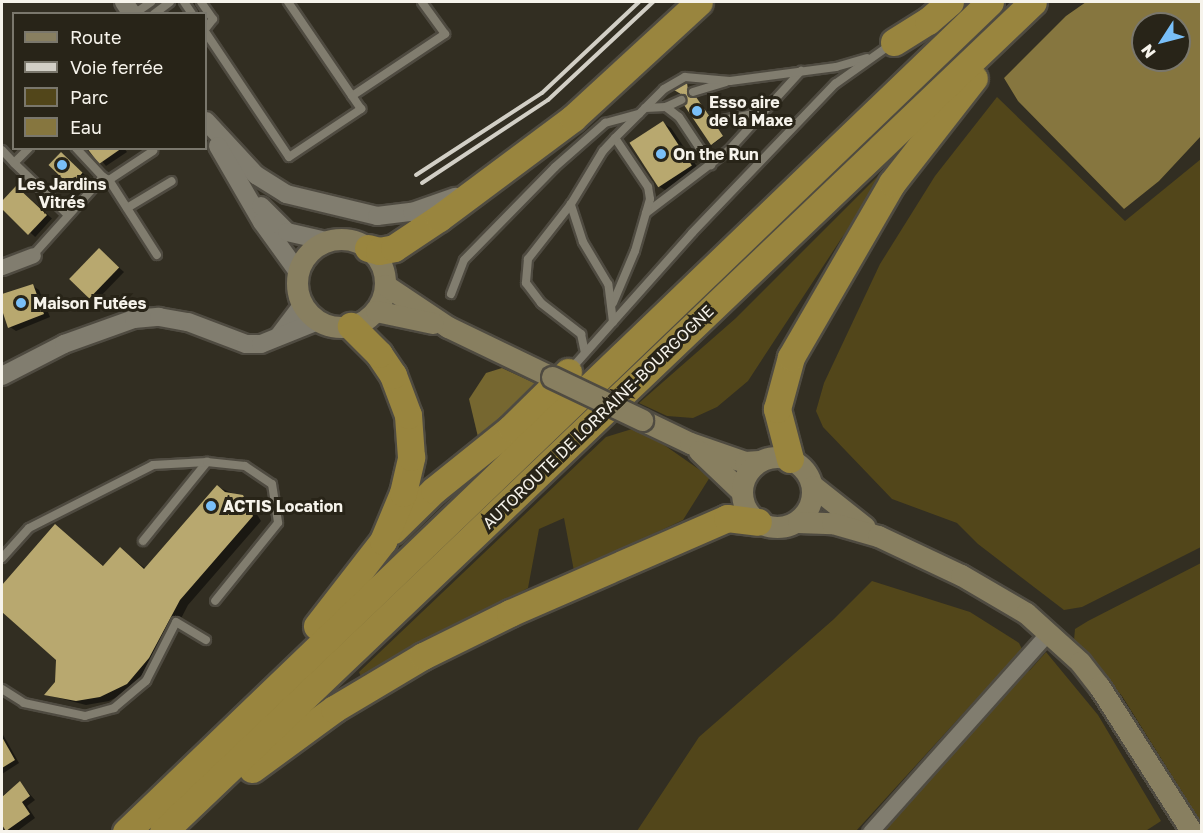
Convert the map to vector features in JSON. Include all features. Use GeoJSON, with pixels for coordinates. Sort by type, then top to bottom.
{"type":"FeatureCollection","features":[{"type":"Feature","properties":{"kind":"highway"},"geometry":{"type":"LineString","coordinates":[[368,248],[385,251],[405,243],[582,111],[699,2]]}},
{"type":"Feature","properties":{"kind":"highway"},"geometry":{"type":"LineString","coordinates":[[894,42],[928,21],[950,2]]}},
{"type":"Feature","properties":{"kind":"highway","name":"AUTOROUTE DE LORRAINE-BOURGOGNE"},"geometry":{"type":"LineString","coordinates":[[126,831],[990,2]]}},
{"type":"Feature","properties":{"kind":"highway","name":"AUTOROUTE DE LORRAINE-BOURGOGNE"},"geometry":{"type":"LineString","coordinates":[[169,826],[1033,2]]}},
{"type":"Feature","properties":{"kind":"highway"},"geometry":{"type":"LineString","coordinates":[[790,459],[777,409],[791,357],[892,183],[930,130],[1004,45],[1010,23]]}},
{"type":"Feature","properties":{"kind":"highway"},"geometry":{"type":"LineString","coordinates":[[351,326],[379,354],[393,375],[410,426],[411,457],[404,493],[383,542]]}},
{"type":"Feature","properties":{"kind":"highway"},"geometry":{"type":"LineString","coordinates":[[245,717],[263,686],[336,606],[383,542],[568,368]]}},
{"type":"Feature","properties":{"kind":"highway"},"geometry":{"type":"LineString","coordinates":[[169,826],[209,804],[334,709],[423,656],[510,613],[727,518],[758,522]]}},
{"type":"Feature","properties":{"kind":"main road"},"geometry":{"type":"LineString","coordinates":[[347,239],[368,248],[381,265],[385,285],[376,311],[351,326],[318,321],[302,305],[298,272],[308,254],[325,241],[347,239]]}},
{"type":"Feature","properties":{"kind":"main road"},"geometry":{"type":"LineString","coordinates":[[385,285],[448,327]]}},
{"type":"Feature","properties":{"kind":"main road"},"geometry":{"type":"LineString","coordinates":[[376,311],[448,327],[568,368],[642,420],[690,443],[745,462],[780,456],[790,459],[801,465],[813,486],[878,536]]}},
{"type":"Feature","properties":{"kind":"main road"},"geometry":{"type":"LineString","coordinates":[[690,443],[742,492]]}},
{"type":"Feature","properties":{"kind":"main road"},"geometry":{"type":"LineString","coordinates":[[759,461],[744,480],[742,492],[749,514],[758,522],[778,528],[798,522],[832,523],[878,536],[1000,596],[1049,632],[1080,662],[1117,710],[1192,831]]}},
{"type":"Feature","properties":{"kind":"main road"},"geometry":{"type":"LineString","coordinates":[[798,522],[810,506],[813,486]]}},
{"type":"Feature","properties":{"kind":"street"},"geometry":{"type":"LineString","coordinates":[[207,123],[269,186],[286,195],[351,213],[376,216],[412,212],[476,188]]}},
{"type":"Feature","properties":{"kind":"street"},"geometry":{"type":"LineString","coordinates":[[207,129],[248,193],[262,222],[298,272]]}},
{"type":"Feature","properties":{"kind":"street"},"geometry":{"type":"LineString","coordinates":[[248,193],[287,232],[325,241]]}},
{"type":"Feature","properties":{"kind":"street"},"geometry":{"type":"LineString","coordinates":[[2,267],[33,255]]}},
{"type":"Feature","properties":{"kind":"street"},"geometry":{"type":"LineString","coordinates":[[278,337],[302,305]]}},
{"type":"Feature","properties":{"kind":"street"},"geometry":{"type":"LineString","coordinates":[[2,376],[100,331],[134,319],[159,317],[188,322],[246,344],[278,337],[318,321]]}},
{"type":"Feature","properties":{"kind":"street"},"geometry":{"type":"LineString","coordinates":[[2,387],[73,351],[100,331]]}},
{"type":"Feature","properties":{"kind":"street"},"geometry":{"type":"LineString","coordinates":[[870,831],[1049,632]]}},
{"type":"Feature","properties":{"kind":"lane"},"geometry":{"type":"LineString","coordinates":[[136,12],[151,2]]}},
{"type":"Feature","properties":{"kind":"lane"},"geometry":{"type":"LineString","coordinates":[[157,12],[170,2]]}},
{"type":"Feature","properties":{"kind":"lane"},"geometry":{"type":"LineString","coordinates":[[201,2],[213,19],[207,27]]}},
{"type":"Feature","properties":{"kind":"lane"},"geometry":{"type":"LineString","coordinates":[[207,35],[289,158],[361,109],[288,2]]}},
{"type":"Feature","properties":{"kind":"lane"},"geometry":{"type":"LineString","coordinates":[[352,96],[445,34],[422,2]]}},
{"type":"Feature","properties":{"kind":"lane"},"geometry":{"type":"LineString","coordinates":[[568,368],[820,101],[867,58],[894,42]]}},
{"type":"Feature","properties":{"kind":"lane"},"geometry":{"type":"LineString","coordinates":[[693,92],[730,81],[836,67],[867,58]]}},
{"type":"Feature","properties":{"kind":"lane"},"geometry":{"type":"LineString","coordinates":[[646,213],[711,165],[801,71]]}},
{"type":"Feature","properties":{"kind":"lane"},"geometry":{"type":"LineString","coordinates":[[568,368],[581,334],[541,303],[526,282],[528,259],[571,204],[603,151],[664,89],[685,77],[730,81]]}},
{"type":"Feature","properties":{"kind":"lane"},"geometry":{"type":"LineString","coordinates":[[451,294],[464,260],[555,167],[605,123],[642,111],[666,107],[681,100]]}},
{"type":"Feature","properties":{"kind":"lane"},"geometry":{"type":"LineString","coordinates":[[666,107],[679,117],[711,165]]}},
{"type":"Feature","properties":{"kind":"lane"},"geometry":{"type":"LineString","coordinates":[[713,122],[765,111]]}},
{"type":"Feature","properties":{"kind":"lane"},"geometry":{"type":"LineString","coordinates":[[692,137],[701,130]]}},
{"type":"Feature","properties":{"kind":"lane"},"geometry":{"type":"LineString","coordinates":[[613,303],[646,213],[648,188],[615,138]]}},
{"type":"Feature","properties":{"kind":"lane"},"geometry":{"type":"LineString","coordinates":[[2,150],[67,214]]}},
{"type":"Feature","properties":{"kind":"lane"},"geometry":{"type":"LineString","coordinates":[[14,163],[28,150]]}},
{"type":"Feature","properties":{"kind":"lane"},"geometry":{"type":"LineString","coordinates":[[78,150],[106,179],[157,255]]}},
{"type":"Feature","properties":{"kind":"lane"},"geometry":{"type":"LineString","coordinates":[[33,255],[48,243],[67,214],[106,179],[153,151]]}},
{"type":"Feature","properties":{"kind":"lane"},"geometry":{"type":"LineString","coordinates":[[127,208],[172,181]]}},
{"type":"Feature","properties":{"kind":"lane"},"geometry":{"type":"LineString","coordinates":[[571,204],[575,223],[608,284],[613,303],[613,322]]}},
{"type":"Feature","properties":{"kind":"lane"},"geometry":{"type":"LineString","coordinates":[[143,541],[207,462]]}},
{"type":"Feature","properties":{"kind":"lane"},"geometry":{"type":"LineString","coordinates":[[2,558],[29,528],[153,465],[207,462],[245,466],[272,484],[278,523],[215,601]]}},
{"type":"Feature","properties":{"kind":"lane"},"geometry":{"type":"LineString","coordinates":[[2,689],[24,703],[85,716],[114,708],[146,681],[176,622],[206,640]]}},
{"type":"Feature","properties":{"kind":"green space"},"geometry":{"type":"Polygon","coordinates":[[[997,97],[1125,221],[1201,159],[1201,547],[1082,607],[1064,610],[978,544],[957,523],[892,499],[823,427],[816,411],[824,383],[880,264],[935,176],[997,97]]]}},
{"type":"Feature","properties":{"kind":"green space"},"geometry":{"type":"Polygon","coordinates":[[[881,173],[885,180],[841,239],[748,381],[717,407],[693,418],[667,416],[639,403],[736,318],[881,173]]]}},
{"type":"Feature","properties":{"kind":"green space"},"geometry":{"type":"Polygon","coordinates":[[[632,429],[657,440],[710,477],[683,520],[574,571],[564,518],[539,529],[528,588],[361,677],[359,672],[606,437],[632,429]]]}},
{"type":"Feature","properties":{"kind":"green space"},"geometry":{"type":"Polygon","coordinates":[[[1201,563],[1201,822],[1122,696],[1074,640],[1075,629],[1088,621],[1201,563]]]}},
{"type":"Feature","properties":{"kind":"green space"},"geometry":{"type":"Polygon","coordinates":[[[872,581],[970,612],[1019,643],[1022,649],[856,831],[637,831],[699,737],[834,619],[872,581]]]}},
{"type":"Feature","properties":{"kind":"green space"},"geometry":{"type":"Polygon","coordinates":[[[1046,652],[1098,715],[1161,821],[1144,832],[878,832],[1012,681],[1030,670],[1046,652]]]}},
{"type":"Feature","properties":{"kind":"shaded area"},"geometry":{"type":"Polygon","coordinates":[[[502,368],[543,387],[498,430],[478,437],[469,399],[486,373],[502,368]]]}},
{"type":"Feature","properties":{"kind":"water"},"geometry":{"type":"Polygon","coordinates":[[[1086,2],[1201,2],[1201,136],[1159,181],[1124,209],[1018,101],[1004,78],[1066,16],[1086,2]]]}},
{"type":"Feature","properties":{"kind":"building","name":"Esso aire de la Maxe"},"geometry":{"type":"Polygon","coordinates":[[[687,83],[689,96],[696,97],[710,117],[708,125],[717,127],[723,136],[711,145],[684,105],[686,97],[674,90],[687,83]]]}},
{"type":"Feature","properties":{"kind":"building","name":"On the Run"},"geometry":{"type":"Polygon","coordinates":[[[663,121],[692,165],[658,187],[629,143],[663,121]]]}},
{"type":"Feature","properties":{"kind":"building"},"geometry":{"type":"Polygon","coordinates":[[[88,150],[119,150],[99,164],[88,150]]]}},
{"type":"Feature","properties":{"kind":"building"},"geometry":{"type":"Polygon","coordinates":[[[61,152],[83,173],[70,186],[48,165],[61,152]]]}},
{"type":"Feature","properties":{"kind":"building"},"geometry":{"type":"Polygon","coordinates":[[[16,186],[47,215],[28,235],[2,209],[2,201],[16,186]]]}},
{"type":"Feature","properties":{"kind":"building"},"geometry":{"type":"Polygon","coordinates":[[[99,248],[119,267],[89,298],[69,279],[99,248]]]}},
{"type":"Feature","properties":{"kind":"building","name":"Maison Futées"},"geometry":{"type":"Polygon","coordinates":[[[33,284],[44,314],[8,328],[2,310],[2,294],[33,284]]]}},
{"type":"Feature","properties":{"kind":"building"},"geometry":{"type":"Polygon","coordinates":[[[217,485],[225,492],[243,495],[253,516],[180,600],[149,658],[127,684],[100,697],[76,701],[44,695],[55,682],[56,660],[2,612],[2,585],[55,524],[103,566],[120,547],[144,569],[217,485]]]}},
{"type":"Feature","properties":{"kind":"building"},"geometry":{"type":"Polygon","coordinates":[[[2,737],[15,760],[2,768],[2,737]]]}},
{"type":"Feature","properties":{"kind":"building"},"geometry":{"type":"Polygon","coordinates":[[[20,781],[30,796],[22,802],[30,814],[6,831],[2,825],[2,797],[20,781]]]}},
{"type":"Feature","properties":{"kind":"railway"},"geometry":{"type":"LineString","coordinates":[[416,175],[542,93],[639,2]]}},
{"type":"Feature","properties":{"kind":"railway"},"geometry":{"type":"LineString","coordinates":[[422,183],[548,100],[653,2]]}},
{"type":"Feature","properties":{"kind":"place","name":"Esso aire de la Maxe"},"geometry":{"type":"Point","coordinates":[697,111]}},
{"type":"Feature","properties":{"kind":"place","name":"On the Run"},"geometry":{"type":"Point","coordinates":[661,154]}},
{"type":"Feature","properties":{"kind":"place","name":"Les Jardins Vitrés"},"geometry":{"type":"Point","coordinates":[62,165]}},
{"type":"Feature","properties":{"kind":"place","name":"Maison Futées"},"geometry":{"type":"Point","coordinates":[21,303]}},
{"type":"Feature","properties":{"kind":"place","name":"ACTIS Location"},"geometry":{"type":"Point","coordinates":[211,506]}}]}
